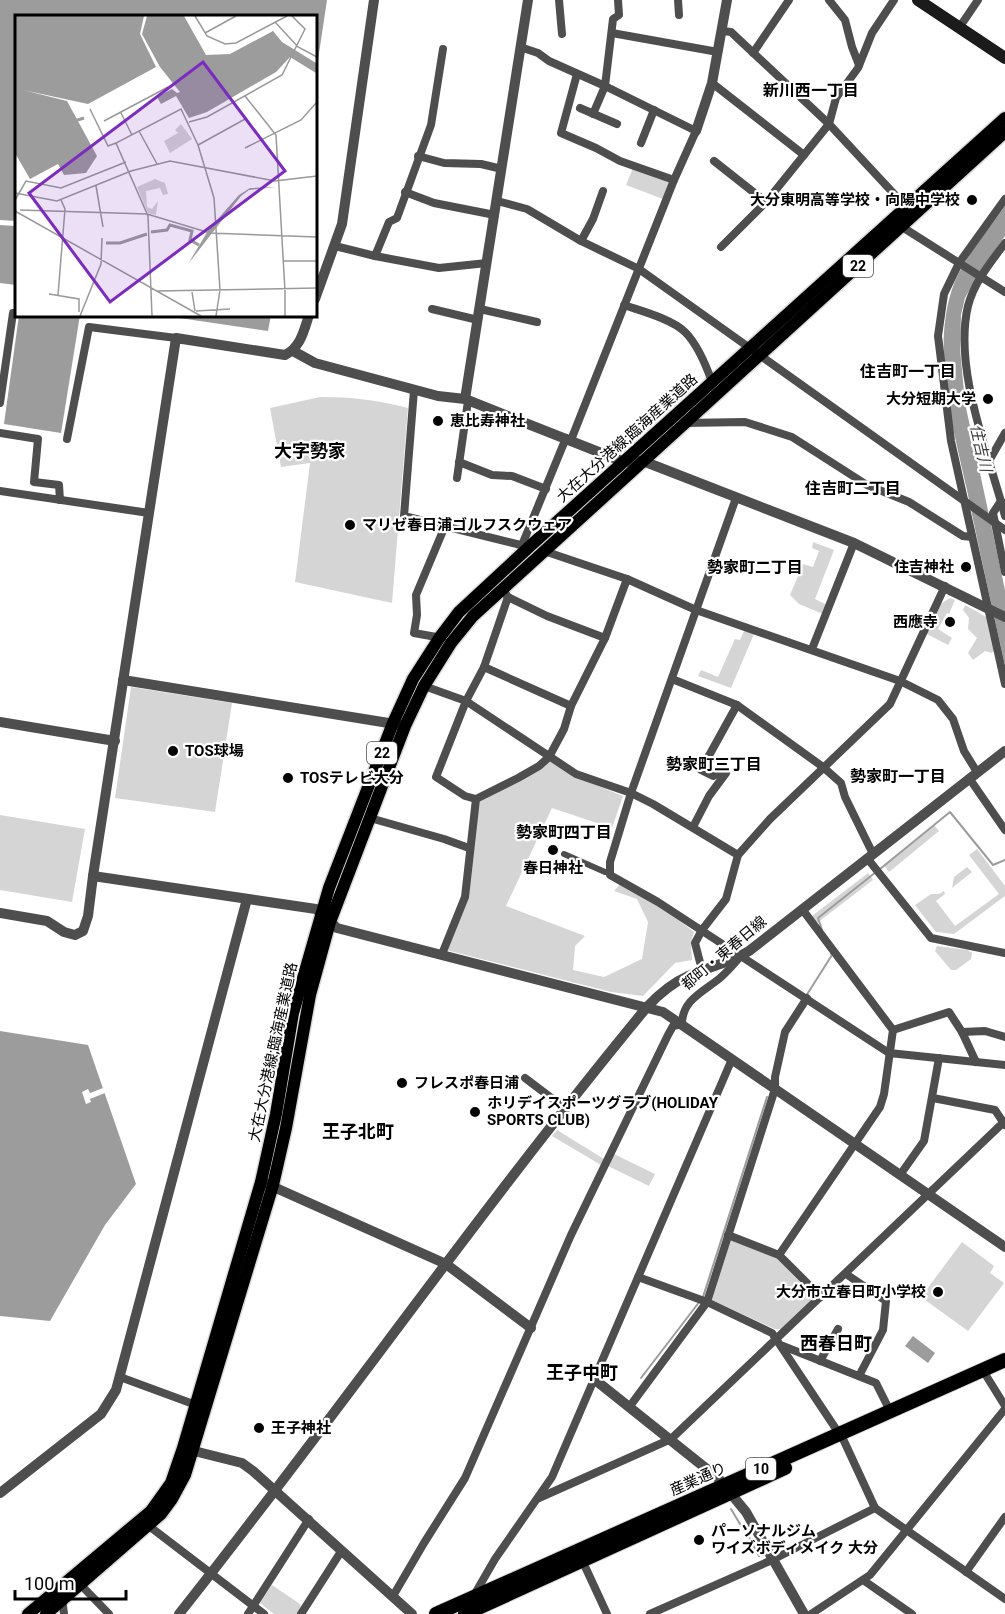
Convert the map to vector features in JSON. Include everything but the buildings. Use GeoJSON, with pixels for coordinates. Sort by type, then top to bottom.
{"type":"FeatureCollection","features":[{"type":"Feature","properties":{"kind":"highway","name":"産業通り"},"geometry":{"type":"LineString","coordinates":[[841,1438],[890,1411],[1005,1360]]}},
{"type":"Feature","properties":{"kind":"highway","name":"産業通り"},"geometry":{"type":"LineString","coordinates":[[436,1614],[1005,1369]]}},
{"type":"Feature","properties":{"kind":"highway","name":"産業通り"},"geometry":{"type":"LineString","coordinates":[[465,1614],[728,1489]]}},
{"type":"Feature","properties":{"kind":"main road"},"geometry":{"type":"LineString","coordinates":[[918,0],[1005,58]]}},
{"type":"Feature","properties":{"kind":"main road","name":"大在大分港線;臨海産業道路"},"geometry":{"type":"LineString","coordinates":[[28,1614],[59,1595],[151,1510],[171,1483],[188,1449],[267,1184],[293,1013],[321,912],[399,724],[451,643],[473,616],[505,593],[544,551],[683,423],[755,352],[910,211],[1005,118]]}},
{"type":"Feature","properties":{"kind":"main road","name":"大在大分港線;臨海産業道路"},"geometry":{"type":"LineString","coordinates":[[910,211],[1003,137]]}},
{"type":"Feature","properties":{"kind":"main road","name":"大在大分港線;臨海産業道路"},"geometry":{"type":"LineString","coordinates":[[76,1580],[149,1526],[172,1499],[185,1475],[196,1405],[286,1128],[310,995],[330,922],[370,818],[413,679],[459,612],[526,546],[624,462],[712,382],[755,352]]}},
{"type":"Feature","properties":{"kind":"main road","name":"大在大分港線;臨海産業道路"},"geometry":{"type":"LineString","coordinates":[[46,1614],[59,1595]]}},
{"type":"Feature","properties":{"kind":"street"},"geometry":{"type":"LineString","coordinates":[[316,296],[342,224],[374,0]]}},
{"type":"Feature","properties":{"kind":"street"},"geometry":{"type":"LineString","coordinates":[[457,478],[479,314],[528,0]]}},
{"type":"Feature","properties":{"kind":"street"},"geometry":{"type":"LineString","coordinates":[[559,0],[562,34]]}},
{"type":"Feature","properties":{"kind":"street"},"geometry":{"type":"LineString","coordinates":[[593,114],[605,86],[613,19],[619,15],[618,0]]}},
{"type":"Feature","properties":{"kind":"street"},"geometry":{"type":"LineString","coordinates":[[678,0],[679,15]]}},
{"type":"Feature","properties":{"kind":"street"},"geometry":{"type":"LineString","coordinates":[[414,390],[404,516],[526,546],[546,489],[696,130],[712,82],[727,0]]}},
{"type":"Feature","properties":{"kind":"street"},"geometry":{"type":"LineString","coordinates":[[753,53],[789,0]]}},
{"type":"Feature","properties":{"kind":"street"},"geometry":{"type":"LineString","coordinates":[[830,0],[845,20],[859,65]]}},
{"type":"Feature","properties":{"kind":"street"},"geometry":{"type":"LineString","coordinates":[[721,247],[766,202],[829,124],[836,98],[859,65],[872,33],[894,0]]}},
{"type":"Feature","properties":{"kind":"street"},"geometry":{"type":"LineString","coordinates":[[959,28],[978,0]]}},
{"type":"Feature","properties":{"kind":"street"},"geometry":{"type":"LineString","coordinates":[[722,30],[731,32],[829,124],[910,211]]}},
{"type":"Feature","properties":{"kind":"street"},"geometry":{"type":"LineString","coordinates":[[612,33],[718,52]]}},
{"type":"Feature","properties":{"kind":"street"},"geometry":{"type":"LineString","coordinates":[[520,47],[538,53],[549,61],[696,130]]}},
{"type":"Feature","properties":{"kind":"street"},"geometry":{"type":"LineString","coordinates":[[375,256],[389,222],[397,218],[431,125],[443,50]]}},
{"type":"Feature","properties":{"kind":"street"},"geometry":{"type":"LineString","coordinates":[[577,74],[561,133],[614,158],[674,180]]}},
{"type":"Feature","properties":{"kind":"street"},"geometry":{"type":"LineString","coordinates":[[712,82],[804,155]]}},
{"type":"Feature","properties":{"kind":"street"},"geometry":{"type":"LineString","coordinates":[[580,108],[617,124]]}},
{"type":"Feature","properties":{"kind":"street"},"geometry":{"type":"LineString","coordinates":[[641,143],[654,110]]}},
{"type":"Feature","properties":{"kind":"street"},"geometry":{"type":"LineString","coordinates":[[418,156],[444,163],[481,164],[502,169]]}},
{"type":"Feature","properties":{"kind":"street"},"geometry":{"type":"LineString","coordinates":[[611,168],[614,158]]}},
{"type":"Feature","properties":{"kind":"street"},"geometry":{"type":"LineString","coordinates":[[714,161],[766,202]]}},
{"type":"Feature","properties":{"kind":"street"},"geometry":{"type":"LineString","coordinates":[[581,242],[593,219],[603,191]]}},
{"type":"Feature","properties":{"kind":"street"},"geometry":{"type":"LineString","coordinates":[[405,192],[434,203],[495,214]]}},
{"type":"Feature","properties":{"kind":"street"},"geometry":{"type":"LineString","coordinates":[[1005,199],[960,264],[945,294],[938,336],[951,441],[1005,684]]}},
{"type":"Feature","properties":{"kind":"street"},"geometry":{"type":"LineString","coordinates":[[497,201],[527,209],[581,242],[639,269],[1005,530]]}},
{"type":"Feature","properties":{"kind":"street"},"geometry":{"type":"LineString","coordinates":[[897,223],[1005,292]]}},
{"type":"Feature","properties":{"kind":"street"},"geometry":{"type":"LineString","coordinates":[[1005,243],[980,276],[968,305],[965,354],[969,388],[1005,516]]}},
{"type":"Feature","properties":{"kind":"street"},"geometry":{"type":"LineString","coordinates":[[334,246],[439,268],[487,263]]}},
{"type":"Feature","properties":{"kind":"street"},"geometry":{"type":"LineString","coordinates":[[624,305],[661,318],[685,331],[700,354],[712,382]]}},
{"type":"Feature","properties":{"kind":"street"},"geometry":{"type":"LineString","coordinates":[[432,309],[537,322]]}},
{"type":"Feature","properties":{"kind":"street"},"geometry":{"type":"LineString","coordinates":[[0,403],[13,313]]}},
{"type":"Feature","properties":{"kind":"street"},"geometry":{"type":"LineString","coordinates":[[67,439],[89,327],[285,355],[293,351],[299,342],[309,316]]}},
{"type":"Feature","properties":{"kind":"street"},"geometry":{"type":"LineString","coordinates":[[0,913],[47,921],[64,932],[75,935],[83,931],[88,916],[176,338]]}},
{"type":"Feature","properties":{"kind":"street"},"geometry":{"type":"LineString","coordinates":[[293,351],[315,363],[438,396],[467,400],[624,462],[642,461],[854,543],[1005,617]]}},
{"type":"Feature","properties":{"kind":"street"},"geometry":{"type":"LineString","coordinates":[[683,423],[745,422],[792,437],[867,485],[909,502],[963,536],[972,537]]}},
{"type":"Feature","properties":{"kind":"street"},"geometry":{"type":"LineString","coordinates":[[0,433],[38,439],[34,482],[58,484],[60,500]]}},
{"type":"Feature","properties":{"kind":"street"},"geometry":{"type":"LineString","coordinates":[[989,461],[1005,433]]}},
{"type":"Feature","properties":{"kind":"street"},"geometry":{"type":"LineString","coordinates":[[459,462],[492,475],[512,476],[546,489]]}},
{"type":"Feature","properties":{"kind":"street"},"geometry":{"type":"LineString","coordinates":[[0,491],[149,513]]}},
{"type":"Feature","properties":{"kind":"street"},"geometry":{"type":"LineString","coordinates":[[736,498],[631,793],[610,862],[610,876],[634,887],[702,930],[889,1053],[1005,1065]]}},
{"type":"Feature","properties":{"kind":"street"},"geometry":{"type":"LineString","coordinates":[[1001,501],[993,513],[993,521],[1005,572]]}},
{"type":"Feature","properties":{"kind":"street"},"geometry":{"type":"LineString","coordinates":[[446,526],[417,595],[414,633],[440,637],[451,643]]}},
{"type":"Feature","properties":{"kind":"street"},"geometry":{"type":"LineString","coordinates":[[812,649],[854,543]]}},
{"type":"Feature","properties":{"kind":"street"},"geometry":{"type":"LineString","coordinates":[[544,551],[627,579],[696,610],[900,681],[938,700],[953,719],[973,775],[1005,830]]}},
{"type":"Feature","properties":{"kind":"street"},"geometry":{"type":"LineString","coordinates":[[605,638],[547,616],[505,593],[484,667],[466,701],[436,777],[465,796],[477,799],[540,766],[549,758],[564,729],[571,706],[605,638],[627,579]]}},
{"type":"Feature","properties":{"kind":"street"},"geometry":{"type":"LineString","coordinates":[[702,970],[695,947],[697,939],[726,899],[738,855],[770,819],[890,704],[945,586]]}},
{"type":"Feature","properties":{"kind":"street"},"geometry":{"type":"LineString","coordinates":[[484,667],[571,706]]}},
{"type":"Feature","properties":{"kind":"street"},"geometry":{"type":"LineString","coordinates":[[672,679],[737,705],[824,767],[841,783],[870,856],[932,938],[1005,953]]}},
{"type":"Feature","properties":{"kind":"street"},"geometry":{"type":"LineString","coordinates":[[123,680],[399,724]]}},
{"type":"Feature","properties":{"kind":"street"},"geometry":{"type":"LineString","coordinates":[[424,686],[466,701],[576,774],[631,793],[738,855]]}},
{"type":"Feature","properties":{"kind":"street"},"geometry":{"type":"LineString","coordinates":[[693,827],[708,796],[726,773],[721,771],[713,776],[701,770],[737,705]]}},
{"type":"Feature","properties":{"kind":"street"},"geometry":{"type":"LineString","coordinates":[[0,722],[115,741]]}},
{"type":"Feature","properties":{"kind":"street","name":"都町・東春日線"},"geometry":{"type":"LineString","coordinates":[[393,1596],[465,1478],[562,1255],[668,1035],[673,1026],[682,1024],[682,1012],[688,1003],[723,976],[741,956],[1005,751]]}},
{"type":"Feature","properties":{"kind":"street"},"geometry":{"type":"LineString","coordinates":[[442,954],[465,897],[469,848],[477,799]]}},
{"type":"Feature","properties":{"kind":"street"},"geometry":{"type":"LineString","coordinates":[[370,818],[444,838],[469,848]]}},
{"type":"Feature","properties":{"kind":"street"},"geometry":{"type":"LineString","coordinates":[[564,854],[605,872]]}},
{"type":"Feature","properties":{"kind":"street"},"geometry":{"type":"LineString","coordinates":[[93,876],[316,909],[337,928],[663,1012],[1005,1247]]}},
{"type":"Feature","properties":{"kind":"street"},"geometry":{"type":"LineString","coordinates":[[0,1493],[101,1414],[112,1399],[120,1377],[247,899]]}},
{"type":"Feature","properties":{"kind":"street"},"geometry":{"type":"LineString","coordinates":[[779,1255],[880,1107],[893,1030],[802,909]]}},
{"type":"Feature","properties":{"kind":"street"},"geometry":{"type":"LineString","coordinates":[[179,1614],[276,1490],[446,1264],[647,1007],[672,985],[702,970],[741,956]]}},
{"type":"Feature","properties":{"kind":"street"},"geometry":{"type":"LineString","coordinates":[[630,1406],[707,1302],[775,1089],[775,1077],[786,1032],[807,998]]}},
{"type":"Feature","properties":{"kind":"street"},"geometry":{"type":"LineString","coordinates":[[893,1030],[949,1012],[962,1032],[976,1062]]}},
{"type":"Feature","properties":{"kind":"street"},"geometry":{"type":"LineString","coordinates":[[962,1032],[985,1031],[1005,1037]]}},
{"type":"Feature","properties":{"kind":"street"},"geometry":{"type":"LineString","coordinates":[[900,1175],[924,1140],[939,1058]]}},
{"type":"Feature","properties":{"kind":"street"},"geometry":{"type":"LineString","coordinates":[[473,1597],[495,1559],[552,1477],[732,1059]]}},
{"type":"Feature","properties":{"kind":"street"},"geometry":{"type":"LineString","coordinates":[[525,1078],[566,1109]]}},
{"type":"Feature","properties":{"kind":"street"},"geometry":{"type":"LineString","coordinates":[[539,1498],[671,1439],[780,1343],[821,1297],[1004,1123],[995,1110],[933,1098]]}},
{"type":"Feature","properties":{"kind":"street"},"geometry":{"type":"LineString","coordinates":[[267,1184],[446,1264],[531,1328]]}},
{"type":"Feature","properties":{"kind":"street"},"geometry":{"type":"LineString","coordinates":[[728,1235],[779,1255],[821,1297]]}},
{"type":"Feature","properties":{"kind":"street"},"geometry":{"type":"LineString","coordinates":[[846,1274],[886,1301],[883,1329],[859,1376]]}},
{"type":"Feature","properties":{"kind":"street"},"geometry":{"type":"LineString","coordinates":[[638,1277],[707,1302],[772,1333],[841,1438],[875,1508],[1005,1599]]}},
{"type":"Feature","properties":{"kind":"street"},"geometry":{"type":"LineString","coordinates":[[820,1361],[838,1329]]}},
{"type":"Feature","properties":{"kind":"street"},"geometry":{"type":"LineString","coordinates":[[780,1343],[876,1383],[890,1411]]}},
{"type":"Feature","properties":{"kind":"street"},"geometry":{"type":"LineString","coordinates":[[120,1377],[196,1405]]}},
{"type":"Feature","properties":{"kind":"street"},"geometry":{"type":"LineString","coordinates":[[811,1614],[870,1575],[1005,1408],[987,1377]]}},
{"type":"Feature","properties":{"kind":"street"},"geometry":{"type":"LineString","coordinates":[[594,1379],[671,1439],[728,1489],[746,1512],[804,1614]]}},
{"type":"Feature","properties":{"kind":"street"},"geometry":{"type":"LineString","coordinates":[[188,1449],[242,1463],[309,1519],[412,1614]]}},
{"type":"Feature","properties":{"kind":"street"},"geometry":{"type":"LineString","coordinates":[[650,1614],[772,1560],[875,1508]]}},
{"type":"Feature","properties":{"kind":"street"},"geometry":{"type":"LineString","coordinates":[[966,1572],[1005,1517]]}},
{"type":"Feature","properties":{"kind":"street"},"geometry":{"type":"LineString","coordinates":[[251,1610],[309,1519]]}},
{"type":"Feature","properties":{"kind":"street"},"geometry":{"type":"LineString","coordinates":[[149,1526],[211,1574],[251,1610],[264,1614]]}},
{"type":"Feature","properties":{"kind":"street"},"geometry":{"type":"LineString","coordinates":[[301,1614],[342,1550]]}},
{"type":"Feature","properties":{"kind":"street"},"geometry":{"type":"LineString","coordinates":[[582,1560],[607,1614]]}},
{"type":"Feature","properties":{"kind":"street"},"geometry":{"type":"LineString","coordinates":[[76,1580],[109,1614]]}},
{"type":"Feature","properties":{"kind":"street"},"geometry":{"type":"LineString","coordinates":[[863,1580],[912,1614]]}},
{"type":"Feature","properties":{"kind":"street"},"geometry":{"type":"LineString","coordinates":[[59,1595],[64,1614]]}},
{"type":"Feature","properties":{"kind":"shaded area"},"geometry":{"type":"Polygon","coordinates":[[[0,0],[327,0],[316,73],[316,15],[15,15],[15,221],[0,220],[0,0]]]}},
{"type":"Feature","properties":{"kind":"shaded area"},"geometry":{"type":"Polygon","coordinates":[[[633,168],[668,182],[669,185],[663,199],[626,185],[633,168]]]}},
{"type":"Feature","properties":{"kind":"shaded area","name":"住吉川"},"geometry":{"type":"Polygon","coordinates":[[[1005,206],[1005,236],[965,298],[961,315],[960,349],[965,403],[1005,590],[1005,665],[951,419],[944,368],[944,343],[945,319],[954,284],[973,249],[1005,206]]]}},
{"type":"Feature","properties":{"kind":"shaded area"},"geometry":{"type":"Polygon","coordinates":[[[0,225],[15,226],[15,285],[0,283],[0,225]]]}},
{"type":"Feature","properties":{"kind":"shaded area"},"geometry":{"type":"Polygon","coordinates":[[[19,316],[80,316],[61,433],[4,424],[19,316]]]}},
{"type":"Feature","properties":{"kind":"shaded area"},"geometry":{"type":"Polygon","coordinates":[[[166,316],[271,316],[268,331],[166,316]]]}},
{"type":"Feature","properties":{"kind":"shaded area","name":"マリゼ春日浦ゴルフスクウェア"},"geometry":{"type":"Polygon","coordinates":[[[320,397],[364,400],[408,408],[392,603],[295,582],[310,463],[281,467],[270,408],[320,397]]]}},
{"type":"Feature","properties":{"kind":"shaded area"},"geometry":{"type":"Polygon","coordinates":[[[813,542],[834,550],[815,599],[827,605],[823,614],[799,604],[790,595],[803,564],[813,567],[819,551],[812,548],[813,542]]]}},
{"type":"Feature","properties":{"kind":"shaded area"},"geometry":{"type":"Polygon","coordinates":[[[950,598],[955,600],[949,614],[947,613],[938,629],[952,638],[948,645],[925,633],[936,607],[950,598]]]}},
{"type":"Feature","properties":{"kind":"shaded area"},"geometry":{"type":"Polygon","coordinates":[[[965,605],[988,618],[995,649],[992,653],[985,651],[973,660],[968,653],[977,638],[968,629],[969,618],[963,610],[965,605]]]}},
{"type":"Feature","properties":{"kind":"shaded area"},"geometry":{"type":"Polygon","coordinates":[[[744,631],[754,634],[731,688],[698,676],[701,670],[718,677],[735,639],[740,640],[744,631]]]}},
{"type":"Feature","properties":{"kind":"shaded area","name":"TOS球場"},"geometry":{"type":"Polygon","coordinates":[[[131,687],[232,703],[215,812],[115,798],[131,687]]]}},
{"type":"Feature","properties":{"kind":"shaded area"},"geometry":{"type":"Polygon","coordinates":[[[549,761],[576,777],[623,796],[612,828],[552,808],[506,906],[585,936],[575,946],[573,970],[604,977],[642,959],[648,922],[637,899],[614,891],[620,884],[660,906],[694,932],[691,942],[692,960],[675,963],[643,996],[611,992],[446,950],[468,898],[479,800],[549,761]]]}},
{"type":"Feature","properties":{"kind":"shaded area"},"geometry":{"type":"Polygon","coordinates":[[[0,815],[85,829],[72,902],[0,890],[0,815]]]}},
{"type":"Feature","properties":{"kind":"shaded area"},"geometry":{"type":"Polygon","coordinates":[[[934,825],[939,831],[889,872],[884,865],[934,825]]]}},
{"type":"Feature","properties":{"kind":"shaded area"},"geometry":{"type":"Polygon","coordinates":[[[977,849],[1005,886],[1005,896],[954,934],[936,932],[915,905],[931,894],[944,891],[945,894],[936,901],[955,926],[999,894],[969,855],[977,849]]]}},
{"type":"Feature","properties":{"kind":"shaded area"},"geometry":{"type":"Polygon","coordinates":[[[967,867],[972,872],[952,888],[954,877],[967,867]]]}},
{"type":"Feature","properties":{"kind":"shaded area"},"geometry":{"type":"Polygon","coordinates":[[[868,873],[873,880],[817,923],[812,916],[868,873]]]}},
{"type":"Feature","properties":{"kind":"shaded area"},"geometry":{"type":"Polygon","coordinates":[[[937,946],[968,950],[972,953],[971,959],[956,970],[951,970],[935,951],[937,946]]]}},
{"type":"Feature","properties":{"kind":"shaded area"},"geometry":{"type":"Polygon","coordinates":[[[0,1031],[88,1045],[136,1184],[105,1225],[50,1321],[0,1316],[0,1031]]]}},
{"type":"Feature","properties":{"kind":"shaded area"},"geometry":{"type":"Polygon","coordinates":[[[557,1130],[604,1159],[601,1165],[552,1136],[557,1130]]]}},
{"type":"Feature","properties":{"kind":"shaded area"},"geometry":{"type":"Polygon","coordinates":[[[614,1154],[655,1174],[649,1186],[608,1166],[614,1154]]]}},
{"type":"Feature","properties":{"kind":"shaded area"},"geometry":{"type":"Polygon","coordinates":[[[731,1240],[777,1258],[815,1298],[782,1329],[775,1329],[712,1300],[731,1240]]]}},
{"type":"Feature","properties":{"kind":"shaded area"},"geometry":{"type":"Polygon","coordinates":[[[962,1242],[994,1266],[990,1273],[1004,1283],[968,1331],[921,1297],[962,1242]]]}},
{"type":"Feature","properties":{"kind":"shaded area"},"geometry":{"type":"Polygon","coordinates":[[[913,1336],[935,1353],[928,1363],[905,1346],[913,1336]]]}},
{"type":"Feature","properties":{"kind":"shaded area"},"geometry":{"type":"Polygon","coordinates":[[[272,1585],[300,1604],[301,1608],[297,1614],[274,1614],[260,1603],[272,1585]]]}},
{"type":"Feature","properties":{"kind":"pier"},"geometry":{"type":"Polygon","coordinates":[[[103,1088],[105,1093],[90,1099],[91,1102],[86,1104],[82,1092],[88,1089],[90,1093],[103,1088]]]}},
{"type":"Feature","properties":{"kind":"waterway"},"geometry":{"type":"LineString","coordinates":[[880,869],[950,812],[993,865],[1005,860]]}},
{"type":"Feature","properties":{"kind":"waterway"},"geometry":{"type":"LineString","coordinates":[[822,930],[818,918],[876,872]]}},
{"type":"Feature","properties":{"kind":"waterway"},"geometry":{"type":"LineString","coordinates":[[806,996],[832,955],[831,953]]}},
{"type":"Feature","properties":{"kind":"waterway"},"geometry":{"type":"LineString","coordinates":[[703,1297],[767,1097]]}},
{"type":"Feature","properties":{"kind":"waterway"},"geometry":{"type":"LineString","coordinates":[[641,1378],[700,1301]]}},
{"type":"Feature","properties":{"kind":"waterway"},"geometry":{"type":"LineString","coordinates":[[731,1509],[743,1529]]}},
{"type":"Feature","properties":{"kind":"waterway"},"geometry":{"type":"LineString","coordinates":[[749,1537],[759,1556]]}},
{"type":"Feature","properties":{"kind":"place","name":"大分東明高等学校・向陽中学校"},"geometry":{"type":"Point","coordinates":[972,200]}},
{"type":"Feature","properties":{"kind":"place","name":"大分短期大学"},"geometry":{"type":"Point","coordinates":[988,399]}},
{"type":"Feature","properties":{"kind":"place","name":"恵比寿神社"},"geometry":{"type":"Point","coordinates":[438,421]}},
{"type":"Feature","properties":{"kind":"place","name":"マリゼ春日浦ゴルフスクウェア"},"geometry":{"type":"Point","coordinates":[350,525]}},
{"type":"Feature","properties":{"kind":"place","name":"住吉神社"},"geometry":{"type":"Point","coordinates":[966,567]}},
{"type":"Feature","properties":{"kind":"place","name":"西應寺"},"geometry":{"type":"Point","coordinates":[950,622]}},
{"type":"Feature","properties":{"kind":"place","name":"TOS球場"},"geometry":{"type":"Point","coordinates":[173,751]}},
{"type":"Feature","properties":{"kind":"place","name":"TOSテレビ大分"},"geometry":{"type":"Point","coordinates":[288,778]}},
{"type":"Feature","properties":{"kind":"place","name":"春日神社"},"geometry":{"type":"Point","coordinates":[553,850]}},
{"type":"Feature","properties":{"kind":"place","name":"フレスポ春日浦"},"geometry":{"type":"Point","coordinates":[402,1083]}},
{"type":"Feature","properties":{"kind":"place","name":"ホリデイスポーツグラブ(HOLIDAY SPORTS CLUB)"},"geometry":{"type":"Point","coordinates":[475,1112]}},
{"type":"Feature","properties":{"kind":"place","name":"大分市立春日町小学校"},"geometry":{"type":"Point","coordinates":[938,1292]}},
{"type":"Feature","properties":{"kind":"place","name":"王子神社"},"geometry":{"type":"Point","coordinates":[259,1428]}},
{"type":"Feature","properties":{"kind":"place","name":"パーソナルジム ワイズボディメイク 大分"},"geometry":{"type":"Point","coordinates":[699,1540]}},
{"type":"Feature","properties":{"kind":"district","name":"新川西一丁目"},"geometry":{"type":"Point","coordinates":[811,90]}},
{"type":"Feature","properties":{"kind":"district","name":"住吉町一丁目"},"geometry":{"type":"Point","coordinates":[908,371]}},
{"type":"Feature","properties":{"kind":"district","name":"大字勢家"},"geometry":{"type":"Point","coordinates":[310,450]}},
{"type":"Feature","properties":{"kind":"district","name":"住吉町二丁目"},"geometry":{"type":"Point","coordinates":[853,488]}},
{"type":"Feature","properties":{"kind":"district","name":"勢家町二丁目"},"geometry":{"type":"Point","coordinates":[755,567]}},
{"type":"Feature","properties":{"kind":"district","name":"勢家町三丁目"},"geometry":{"type":"Point","coordinates":[714,764]}},
{"type":"Feature","properties":{"kind":"district","name":"勢家町一丁目"},"geometry":{"type":"Point","coordinates":[898,776]}},
{"type":"Feature","properties":{"kind":"district","name":"勢家町四丁目"},"geometry":{"type":"Point","coordinates":[564,832]}},
{"type":"Feature","properties":{"kind":"district","name":"王子北町"},"geometry":{"type":"Point","coordinates":[358,1131]}},
{"type":"Feature","properties":{"kind":"district","name":"西春日町"},"geometry":{"type":"Point","coordinates":[836,1343]}},
{"type":"Feature","properties":{"kind":"district","name":"王子中町"},"geometry":{"type":"Point","coordinates":[582,1372]}}]}
